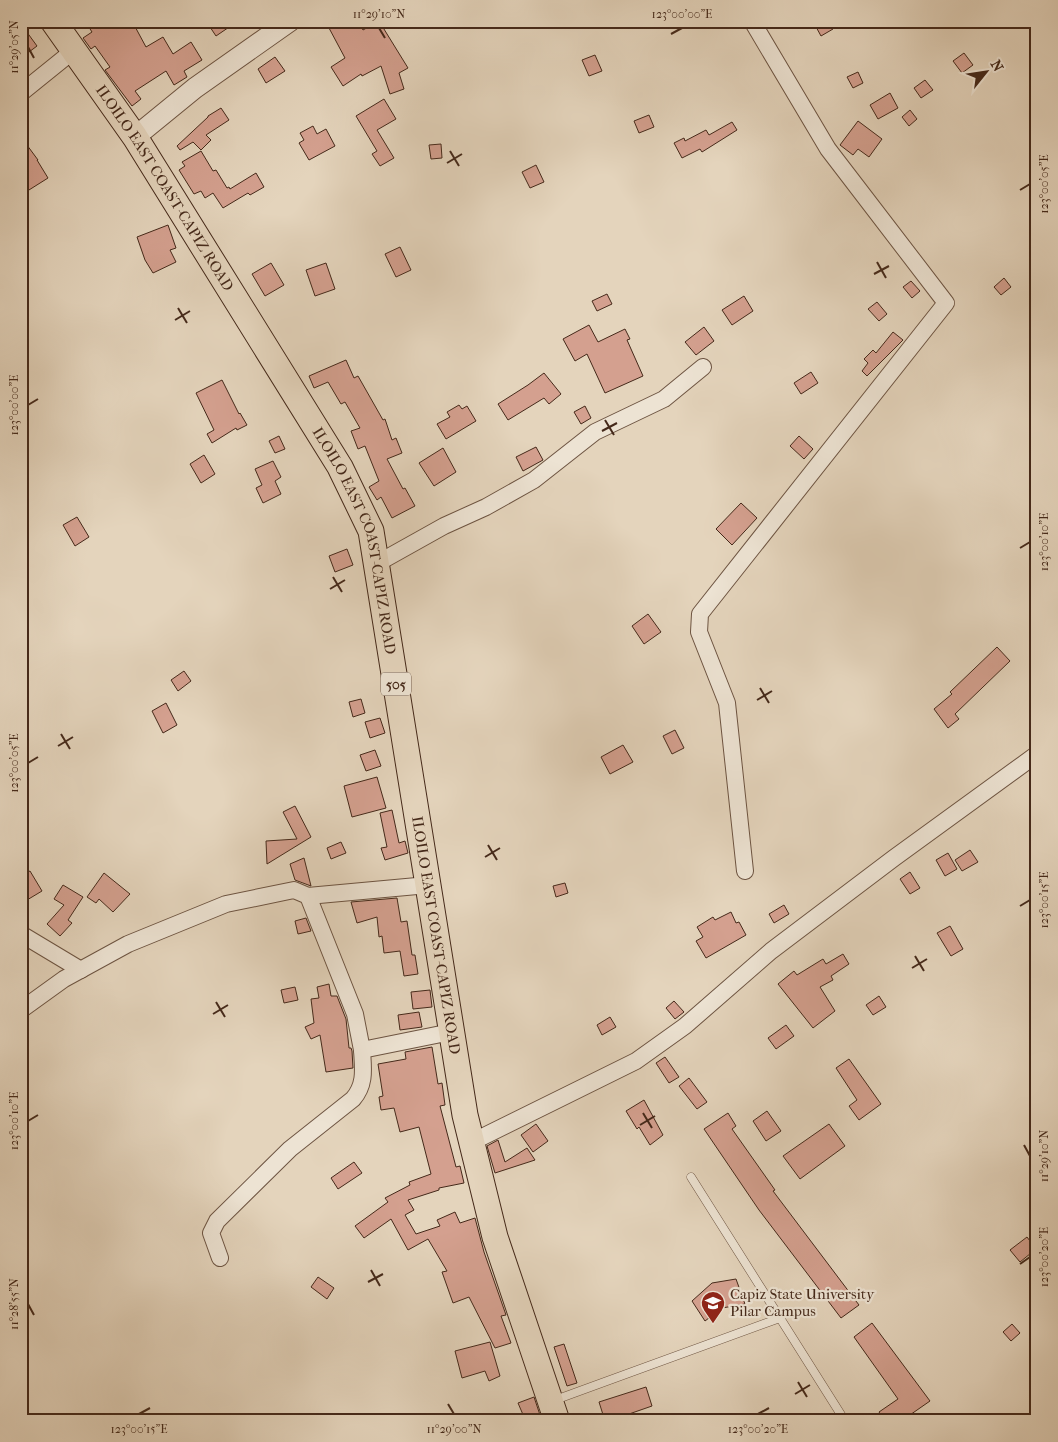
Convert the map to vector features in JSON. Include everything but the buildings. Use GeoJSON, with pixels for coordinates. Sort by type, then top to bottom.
{"type":"FeatureCollection","features":[{"type":"Feature","properties":{"kind":"main road","name":"ILOILO EAST COAST-CAPIZ ROAD"},"geometry":{"type":"LineString","coordinates":[[53,21],[135,137],[340,468],[371,531],[465,1115],[495,1237],[554,1411]]}},
{"type":"Feature","properties":{"kind":"street"},"geometry":{"type":"LineString","coordinates":[[135,137],[194,88],[290,21]]}},
{"type":"Feature","properties":{"kind":"street"},"geometry":{"type":"LineString","coordinates":[[745,871],[728,703],[699,632],[700,614],[946,303],[828,149],[752,21]]}},
{"type":"Feature","properties":{"kind":"street"},"geometry":{"type":"LineString","coordinates":[[21,93],[73,51]]}},
{"type":"Feature","properties":{"kind":"street"},"geometry":{"type":"LineString","coordinates":[[376,564],[444,526],[486,507],[534,480],[595,432],[664,399],[703,367]]}},
{"type":"Feature","properties":{"kind":"street"},"geometry":{"type":"LineString","coordinates":[[472,1142],[636,1061],[685,1026],[772,951],[894,858],[1037,754]]}},
{"type":"Feature","properties":{"kind":"street"},"geometry":{"type":"LineString","coordinates":[[21,1010],[64,979],[128,944],[226,904],[294,890],[308,896],[428,885]]}},
{"type":"Feature","properties":{"kind":"street"},"geometry":{"type":"LineString","coordinates":[[220,1258],[211,1233],[217,1221],[290,1149],[353,1099],[359,1092],[363,1081],[362,1050],[355,1014],[308,896]]}},
{"type":"Feature","properties":{"kind":"street"},"geometry":{"type":"LineString","coordinates":[[21,934],[81,970]]}},
{"type":"Feature","properties":{"kind":"street"},"geometry":{"type":"LineString","coordinates":[[362,1050],[451,1032]]}},
{"type":"Feature","properties":{"kind":"lane"},"geometry":{"type":"LineString","coordinates":[[690,1177],[845,1421]]}},
{"type":"Feature","properties":{"kind":"lane"},"geometry":{"type":"LineString","coordinates":[[554,1411],[780,1318]]}},
{"type":"Feature","properties":{"kind":"place","name":"Capiz State University Pilar Campus"},"geometry":{"type":"Point","coordinates":[713,1324]}}]}
